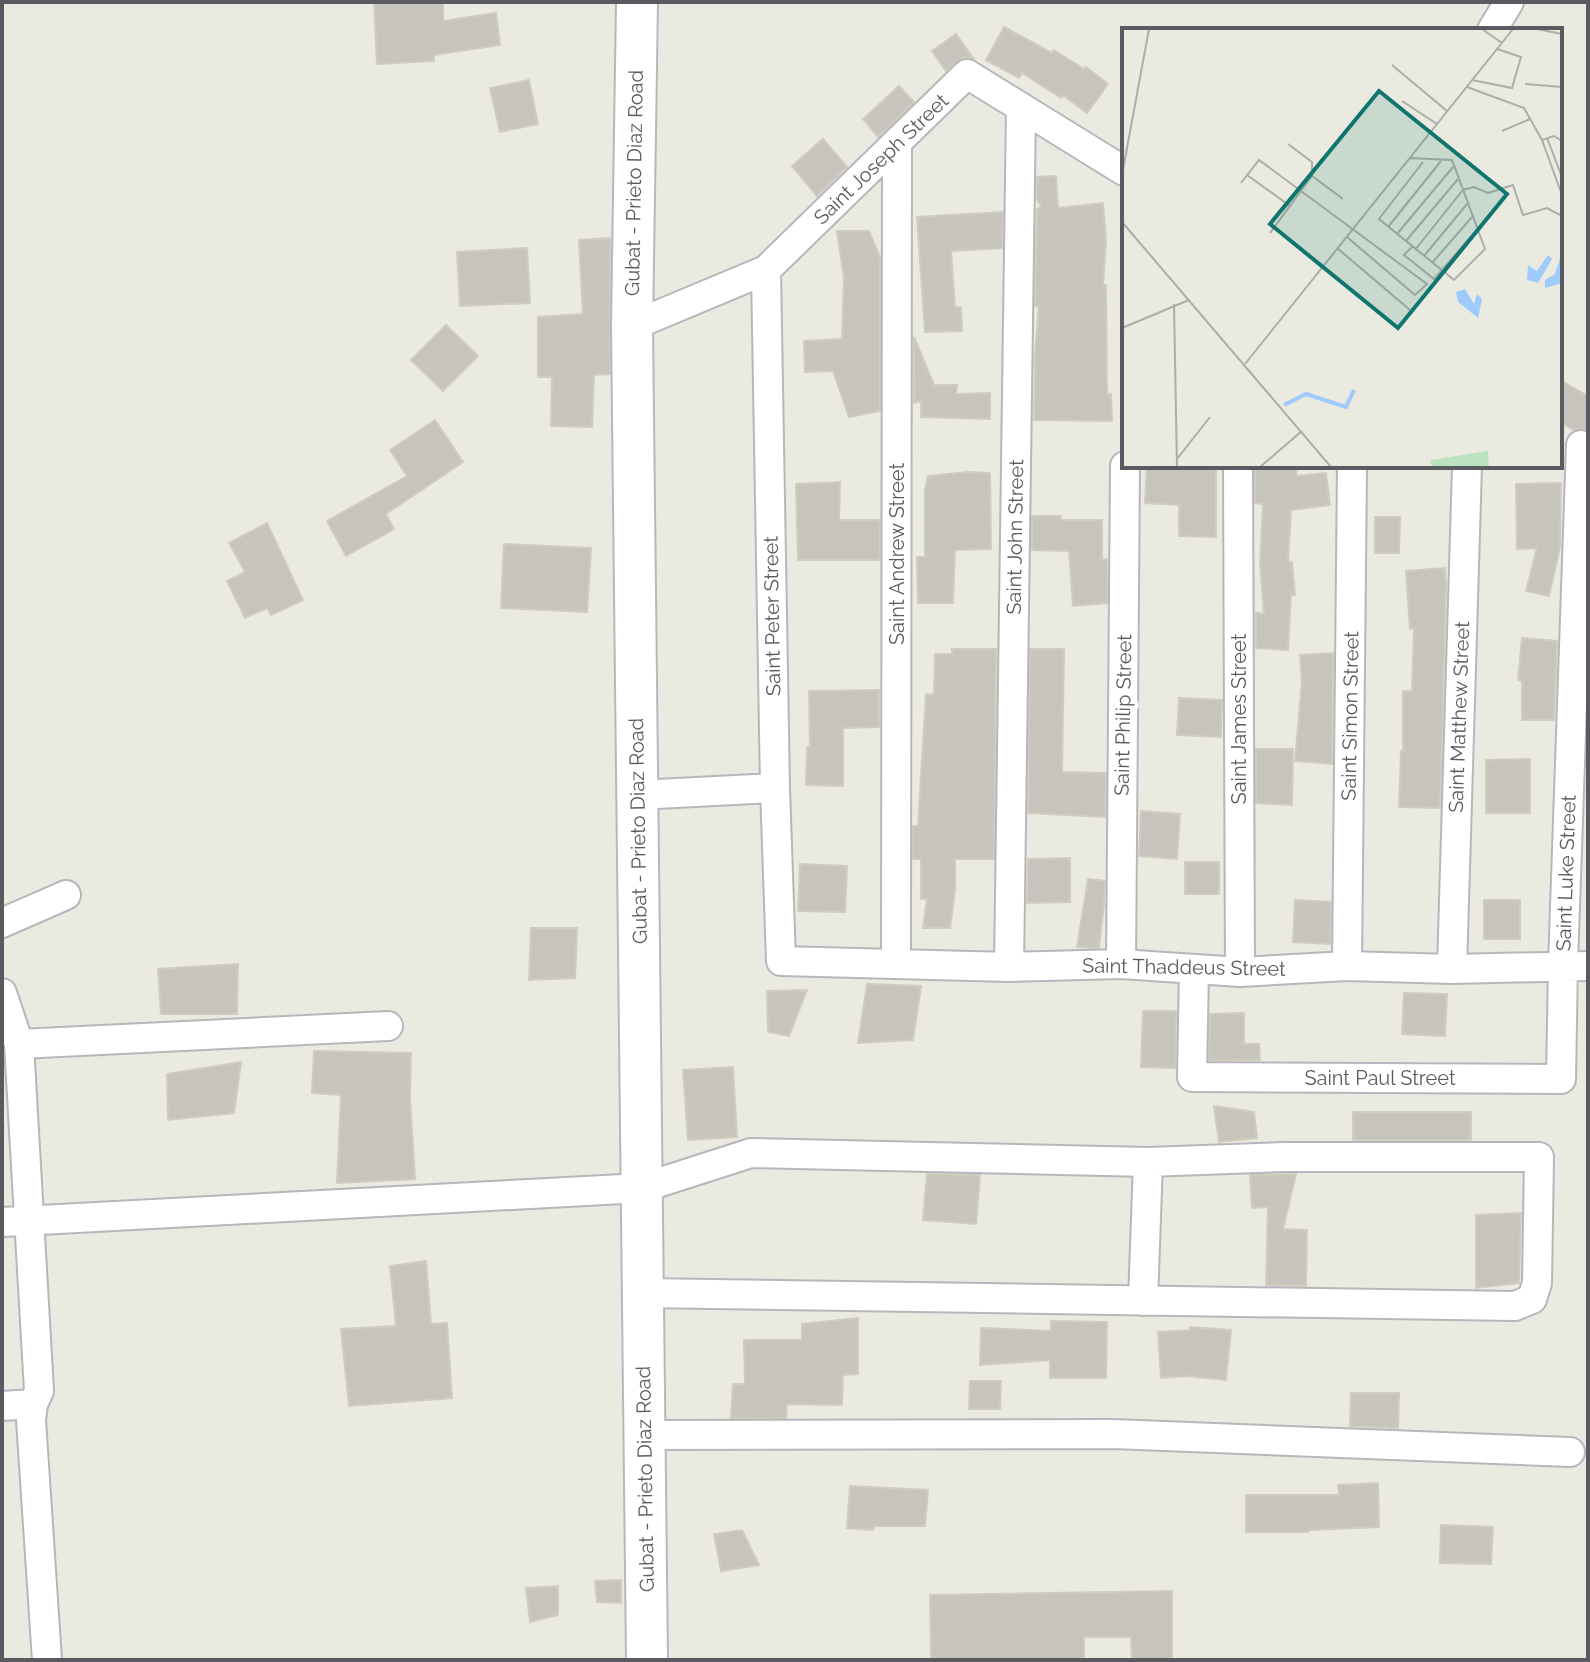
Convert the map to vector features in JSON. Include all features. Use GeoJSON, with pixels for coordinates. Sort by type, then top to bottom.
{"type":"FeatureCollection","features":[{"type":"Feature","properties":{"kind":"main road","name":"Gubat - Prieto Diaz Road"},"geometry":{"type":"LineString","coordinates":[[637,2],[632,326],[647,1660]]}},
{"type":"Feature","properties":{"kind":"street"},"geometry":{"type":"LineString","coordinates":[[1493,28],[1509,2]]}},
{"type":"Feature","properties":{"kind":"street","name":"Saint Joseph Street"},"geometry":{"type":"LineString","coordinates":[[632,326],[766,270],[967,74],[1122,170]]}},
{"type":"Feature","properties":{"kind":"street","name":"Saint John Street"},"geometry":{"type":"LineString","coordinates":[[1009,967],[1021,107]]}},
{"type":"Feature","properties":{"kind":"street","name":"Saint Andrew Street"},"geometry":{"type":"LineString","coordinates":[[896,964],[897,143]]}},
{"type":"Feature","properties":{"kind":"street","name":"Saint Peter Street"},"geometry":{"type":"LineString","coordinates":[[766,270],[781,961]]}},
{"type":"Feature","properties":{"kind":"street","name":"Saint Luke Street"},"geometry":{"type":"LineString","coordinates":[[1575,966],[1576,442]]}},
{"type":"Feature","properties":{"kind":"street","name":"Saint Philip Street"},"geometry":{"type":"LineString","coordinates":[[1121,964],[1125,468]]}},
{"type":"Feature","properties":{"kind":"street","name":"Saint James Street"},"geometry":{"type":"LineString","coordinates":[[1238,468],[1240,972]]}},
{"type":"Feature","properties":{"kind":"street","name":"Saint Simon Street"},"geometry":{"type":"LineString","coordinates":[[1347,966],[1352,468]]}},
{"type":"Feature","properties":{"kind":"street","name":"Saint Matthew Street"},"geometry":{"type":"LineString","coordinates":[[1452,969],[1467,468]]}},
{"type":"Feature","properties":{"kind":"street"},"geometry":{"type":"LineString","coordinates":[[637,795],[775,788]]}},
{"type":"Feature","properties":{"kind":"street"},"geometry":{"type":"LineString","coordinates":[[2,923],[66,895]]}},
{"type":"Feature","properties":{"kind":"street","name":"Saint Thaddeus Street"},"geometry":{"type":"LineString","coordinates":[[781,961],[1009,967],[1121,964],[1240,972],[1347,966],[1452,969],[1575,966]]}},
{"type":"Feature","properties":{"kind":"street","name":"Saint Paul Street"},"geometry":{"type":"LineString","coordinates":[[1194,969],[1192,1077],[1561,1079],[1575,966]]}},
{"type":"Feature","properties":{"kind":"street"},"geometry":{"type":"LineString","coordinates":[[2,993],[19,1044],[15,1221],[39,1391],[31,1420],[47,1660]]}},
{"type":"Feature","properties":{"kind":"street"},"geometry":{"type":"LineString","coordinates":[[19,1044],[388,1026]]}},
{"type":"Feature","properties":{"kind":"street"},"geometry":{"type":"LineString","coordinates":[[15,1221],[642,1188],[751,1153],[1148,1162],[1284,1157],[1539,1157],[1537,1283],[1532,1299],[1515,1306],[643,1293]]}},
{"type":"Feature","properties":{"kind":"street"},"geometry":{"type":"LineString","coordinates":[[1143,1301],[1148,1162]]}},
{"type":"Feature","properties":{"kind":"street"},"geometry":{"type":"LineString","coordinates":[[2,1406],[33,1404]]}},
{"type":"Feature","properties":{"kind":"street"},"geometry":{"type":"LineString","coordinates":[[645,1435],[1113,1434],[1570,1452]]}},
{"type":"Feature","properties":{"kind":"building"},"geometry":{"type":"Polygon","coordinates":[[[374,2],[443,2],[443,21],[496,13],[500,45],[434,55],[434,61],[377,64],[374,2]]]}},
{"type":"Feature","properties":{"kind":"building"},"geometry":{"type":"Polygon","coordinates":[[[1004,27],[1052,53],[1054,50],[1084,69],[1086,67],[1108,84],[1087,113],[1063,95],[1061,98],[1022,73],[1019,78],[986,60],[1004,27]]]}},
{"type":"Feature","properties":{"kind":"building"},"geometry":{"type":"Polygon","coordinates":[[[956,34],[974,59],[961,58],[946,71],[932,51],[956,34]]]}},
{"type":"Feature","properties":{"kind":"building"},"geometry":{"type":"Polygon","coordinates":[[[529,80],[538,124],[500,132],[490,88],[529,80]]]}},
{"type":"Feature","properties":{"kind":"building"},"geometry":{"type":"Polygon","coordinates":[[[899,86],[914,102],[878,137],[863,119],[899,86]]]}},
{"type":"Feature","properties":{"kind":"building"},"geometry":{"type":"Polygon","coordinates":[[[823,139],[847,167],[817,196],[792,166],[823,139]]]}},
{"type":"Feature","properties":{"kind":"building"},"geometry":{"type":"Polygon","coordinates":[[[1056,176],[1058,208],[1103,203],[1107,394],[1111,394],[1112,421],[1034,420],[1039,306],[1035,306],[1037,209],[1041,206],[1037,200],[1037,177],[1056,176]]]}},
{"type":"Feature","properties":{"kind":"building"},"geometry":{"type":"Polygon","coordinates":[[[1003,212],[1002,248],[951,251],[955,307],[961,307],[962,331],[925,332],[917,217],[1003,212]]]}},
{"type":"Feature","properties":{"kind":"building"},"geometry":{"type":"Polygon","coordinates":[[[837,231],[869,231],[880,257],[880,411],[849,417],[833,371],[805,372],[804,341],[842,339],[844,278],[837,231]]]}},
{"type":"Feature","properties":{"kind":"building"},"geometry":{"type":"Polygon","coordinates":[[[610,238],[610,374],[594,375],[592,427],[551,426],[552,377],[538,377],[538,317],[583,314],[579,240],[610,238]]]}},
{"type":"Feature","properties":{"kind":"building"},"geometry":{"type":"Polygon","coordinates":[[[527,248],[530,303],[460,306],[457,252],[527,248]]]}},
{"type":"Feature","properties":{"kind":"building"},"geometry":{"type":"Polygon","coordinates":[[[446,325],[478,356],[443,391],[411,360],[446,325]]]}},
{"type":"Feature","properties":{"kind":"building"},"geometry":{"type":"Polygon","coordinates":[[[914,337],[934,385],[957,385],[956,394],[990,393],[990,419],[921,417],[921,401],[914,403],[914,337]]]}},
{"type":"Feature","properties":{"kind":"building"},"geometry":{"type":"Polygon","coordinates":[[[1562,381],[1588,396],[1588,430],[1573,430],[1562,422],[1562,381]]]}},
{"type":"Feature","properties":{"kind":"building"},"geometry":{"type":"Polygon","coordinates":[[[435,420],[463,462],[386,514],[394,529],[346,556],[327,521],[407,476],[390,450],[435,420]]]}},
{"type":"Feature","properties":{"kind":"building"},"geometry":{"type":"Polygon","coordinates":[[[1147,468],[1216,468],[1216,537],[1179,536],[1179,505],[1145,503],[1147,468]]]}},
{"type":"Feature","properties":{"kind":"building"},"geometry":{"type":"Polygon","coordinates":[[[1255,468],[1297,468],[1296,476],[1326,473],[1330,505],[1291,510],[1288,562],[1292,562],[1295,595],[1291,595],[1288,650],[1256,648],[1256,613],[1264,614],[1260,564],[1263,504],[1255,503],[1255,468]]]}},
{"type":"Feature","properties":{"kind":"building"},"geometry":{"type":"Polygon","coordinates":[[[990,473],[991,549],[955,550],[953,603],[918,603],[917,557],[925,557],[925,489],[928,476],[990,473]]]}},
{"type":"Feature","properties":{"kind":"building"},"geometry":{"type":"Polygon","coordinates":[[[840,482],[839,520],[880,520],[880,560],[798,560],[796,484],[840,482]]]}},
{"type":"Feature","properties":{"kind":"building"},"geometry":{"type":"Polygon","coordinates":[[[1561,483],[1560,547],[1549,596],[1526,591],[1537,548],[1517,549],[1516,484],[1561,483]]]}},
{"type":"Feature","properties":{"kind":"building"},"geometry":{"type":"Polygon","coordinates":[[[1032,516],[1102,520],[1102,560],[1107,559],[1107,603],[1073,606],[1069,551],[1032,550],[1032,516]]]}},
{"type":"Feature","properties":{"kind":"building"},"geometry":{"type":"Polygon","coordinates":[[[1375,517],[1400,517],[1399,553],[1375,553],[1375,517]]]}},
{"type":"Feature","properties":{"kind":"building"},"geometry":{"type":"Polygon","coordinates":[[[267,523],[303,600],[271,615],[267,608],[245,618],[227,581],[245,572],[229,543],[267,523]]]}},
{"type":"Feature","properties":{"kind":"building"},"geometry":{"type":"Polygon","coordinates":[[[504,544],[591,548],[587,612],[501,608],[504,544]]]}},
{"type":"Feature","properties":{"kind":"building"},"geometry":{"type":"Polygon","coordinates":[[[1445,568],[1440,808],[1399,807],[1403,691],[1412,691],[1414,628],[1410,629],[1406,571],[1445,568]]]}},
{"type":"Feature","properties":{"kind":"building"},"geometry":{"type":"Polygon","coordinates":[[[1522,638],[1557,641],[1554,720],[1522,720],[1522,681],[1518,680],[1522,638]]]}},
{"type":"Feature","properties":{"kind":"building"},"geometry":{"type":"Polygon","coordinates":[[[952,649],[996,649],[994,859],[955,859],[950,928],[923,928],[927,899],[921,899],[921,859],[913,859],[913,826],[918,826],[926,694],[934,695],[935,654],[952,654],[952,649]]]}},
{"type":"Feature","properties":{"kind":"building"},"geometry":{"type":"Polygon","coordinates":[[[1030,649],[1064,649],[1062,772],[1106,773],[1105,817],[1028,813],[1030,649]]]}},
{"type":"Feature","properties":{"kind":"building"},"geometry":{"type":"Polygon","coordinates":[[[1333,653],[1332,764],[1295,761],[1302,681],[1300,655],[1333,653]]]}},
{"type":"Feature","properties":{"kind":"building"},"geometry":{"type":"Polygon","coordinates":[[[879,690],[879,727],[843,728],[843,786],[806,785],[807,747],[810,747],[809,691],[879,690]]]}},
{"type":"Feature","properties":{"kind":"building"},"geometry":{"type":"Polygon","coordinates":[[[1179,698],[1222,700],[1221,737],[1177,735],[1179,698]]]}},
{"type":"Feature","properties":{"kind":"building"},"geometry":{"type":"Polygon","coordinates":[[[1256,749],[1293,749],[1292,805],[1256,803],[1256,749]]]}},
{"type":"Feature","properties":{"kind":"building"},"geometry":{"type":"Polygon","coordinates":[[[1530,759],[1530,813],[1486,813],[1486,760],[1530,759]]]}},
{"type":"Feature","properties":{"kind":"building"},"geometry":{"type":"Polygon","coordinates":[[[1141,811],[1180,814],[1177,859],[1139,856],[1141,811]]]}},
{"type":"Feature","properties":{"kind":"building"},"geometry":{"type":"Polygon","coordinates":[[[1070,858],[1070,902],[1027,903],[1028,859],[1070,858]]]}},
{"type":"Feature","properties":{"kind":"building"},"geometry":{"type":"Polygon","coordinates":[[[1185,862],[1219,862],[1219,894],[1185,894],[1185,862]]]}},
{"type":"Feature","properties":{"kind":"building"},"geometry":{"type":"Polygon","coordinates":[[[800,864],[847,866],[845,912],[798,911],[800,864]]]}},
{"type":"Feature","properties":{"kind":"building"},"geometry":{"type":"Polygon","coordinates":[[[1088,879],[1105,881],[1099,948],[1077,947],[1088,879]]]}},
{"type":"Feature","properties":{"kind":"building"},"geometry":{"type":"Polygon","coordinates":[[[1295,900],[1331,902],[1330,944],[1293,942],[1295,900]]]}},
{"type":"Feature","properties":{"kind":"building"},"geometry":{"type":"Polygon","coordinates":[[[1484,900],[1520,900],[1520,939],[1484,939],[1484,900]]]}},
{"type":"Feature","properties":{"kind":"building"},"geometry":{"type":"Polygon","coordinates":[[[531,928],[577,928],[575,978],[529,980],[531,928]]]}},
{"type":"Feature","properties":{"kind":"building"},"geometry":{"type":"Polygon","coordinates":[[[238,964],[237,1014],[161,1014],[158,969],[238,964]]]}},
{"type":"Feature","properties":{"kind":"building"},"geometry":{"type":"Polygon","coordinates":[[[867,984],[921,986],[913,1040],[858,1043],[867,984]]]}},
{"type":"Feature","properties":{"kind":"building"},"geometry":{"type":"Polygon","coordinates":[[[807,990],[789,1036],[768,1032],[767,991],[807,990]]]}},
{"type":"Feature","properties":{"kind":"building"},"geometry":{"type":"Polygon","coordinates":[[[1404,993],[1447,994],[1445,1036],[1402,1034],[1404,993]]]}},
{"type":"Feature","properties":{"kind":"building"},"geometry":{"type":"Polygon","coordinates":[[[1143,1011],[1176,1011],[1175,1068],[1141,1067],[1143,1011]]]}},
{"type":"Feature","properties":{"kind":"building"},"geometry":{"type":"Polygon","coordinates":[[[1244,1013],[1244,1044],[1259,1044],[1260,1060],[1209,1060],[1210,1014],[1244,1013]]]}},
{"type":"Feature","properties":{"kind":"building"},"geometry":{"type":"Polygon","coordinates":[[[314,1051],[411,1053],[410,1098],[415,1179],[337,1183],[341,1095],[312,1093],[314,1051]]]}},
{"type":"Feature","properties":{"kind":"building"},"geometry":{"type":"Polygon","coordinates":[[[241,1062],[234,1113],[168,1120],[167,1074],[241,1062]]]}},
{"type":"Feature","properties":{"kind":"building"},"geometry":{"type":"Polygon","coordinates":[[[733,1067],[737,1137],[688,1140],[683,1070],[733,1067]]]}},
{"type":"Feature","properties":{"kind":"building"},"geometry":{"type":"Polygon","coordinates":[[[1214,1106],[1254,1112],[1257,1138],[1219,1142],[1214,1106]]]}},
{"type":"Feature","properties":{"kind":"building"},"geometry":{"type":"Polygon","coordinates":[[[1353,1112],[1471,1112],[1471,1140],[1353,1140],[1353,1112]]]}},
{"type":"Feature","properties":{"kind":"building"},"geometry":{"type":"Polygon","coordinates":[[[927,1174],[980,1175],[976,1224],[923,1220],[927,1174]]]}},
{"type":"Feature","properties":{"kind":"building"},"geometry":{"type":"Polygon","coordinates":[[[1296,1174],[1283,1229],[1307,1230],[1306,1286],[1266,1285],[1268,1207],[1252,1208],[1250,1175],[1296,1174]]]}},
{"type":"Feature","properties":{"kind":"building"},"geometry":{"type":"Polygon","coordinates":[[[1521,1213],[1519,1283],[1476,1288],[1476,1215],[1521,1213]]]}},
{"type":"Feature","properties":{"kind":"building"},"geometry":{"type":"Polygon","coordinates":[[[426,1261],[431,1324],[447,1323],[452,1398],[349,1406],[341,1329],[396,1326],[390,1266],[426,1261]]]}},
{"type":"Feature","properties":{"kind":"building"},"geometry":{"type":"Polygon","coordinates":[[[858,1318],[858,1374],[843,1375],[842,1405],[787,1404],[786,1418],[731,1418],[733,1384],[745,1384],[744,1340],[802,1340],[802,1324],[858,1318]]]}},
{"type":"Feature","properties":{"kind":"building"},"geometry":{"type":"Polygon","coordinates":[[[1051,1321],[1107,1322],[1106,1378],[1050,1378],[1050,1360],[980,1365],[981,1328],[1051,1331],[1051,1321]]]}},
{"type":"Feature","properties":{"kind":"building"},"geometry":{"type":"Polygon","coordinates":[[[1190,1327],[1231,1330],[1226,1380],[1187,1376],[1161,1378],[1158,1332],[1190,1330],[1190,1327]]]}},
{"type":"Feature","properties":{"kind":"building"},"geometry":{"type":"Polygon","coordinates":[[[970,1381],[1001,1381],[1000,1409],[969,1409],[970,1381]]]}},
{"type":"Feature","properties":{"kind":"building"},"geometry":{"type":"Polygon","coordinates":[[[1351,1393],[1399,1393],[1398,1428],[1350,1426],[1351,1393]]]}},
{"type":"Feature","properties":{"kind":"building"},"geometry":{"type":"Polygon","coordinates":[[[1378,1483],[1379,1527],[1246,1532],[1246,1495],[1339,1495],[1338,1485],[1378,1483]]]}},
{"type":"Feature","properties":{"kind":"building"},"geometry":{"type":"Polygon","coordinates":[[[850,1486],[928,1490],[925,1526],[874,1526],[873,1530],[847,1528],[850,1486]]]}},
{"type":"Feature","properties":{"kind":"building"},"geometry":{"type":"Polygon","coordinates":[[[1441,1525],[1493,1527],[1491,1564],[1440,1563],[1441,1525]]]}},
{"type":"Feature","properties":{"kind":"building"},"geometry":{"type":"Polygon","coordinates":[[[742,1530],[759,1565],[721,1571],[714,1534],[742,1530]]]}},
{"type":"Feature","properties":{"kind":"building"},"geometry":{"type":"Polygon","coordinates":[[[621,1580],[621,1603],[597,1602],[595,1581],[621,1580]]]}},
{"type":"Feature","properties":{"kind":"building"},"geometry":{"type":"Polygon","coordinates":[[[558,1586],[558,1615],[530,1622],[526,1588],[558,1586]]]}},
{"type":"Feature","properties":{"kind":"building"},"geometry":{"type":"Polygon","coordinates":[[[1172,1591],[1172,1660],[1132,1660],[1131,1637],[1084,1637],[1084,1660],[931,1660],[930,1595],[1172,1591]]]}}]}
